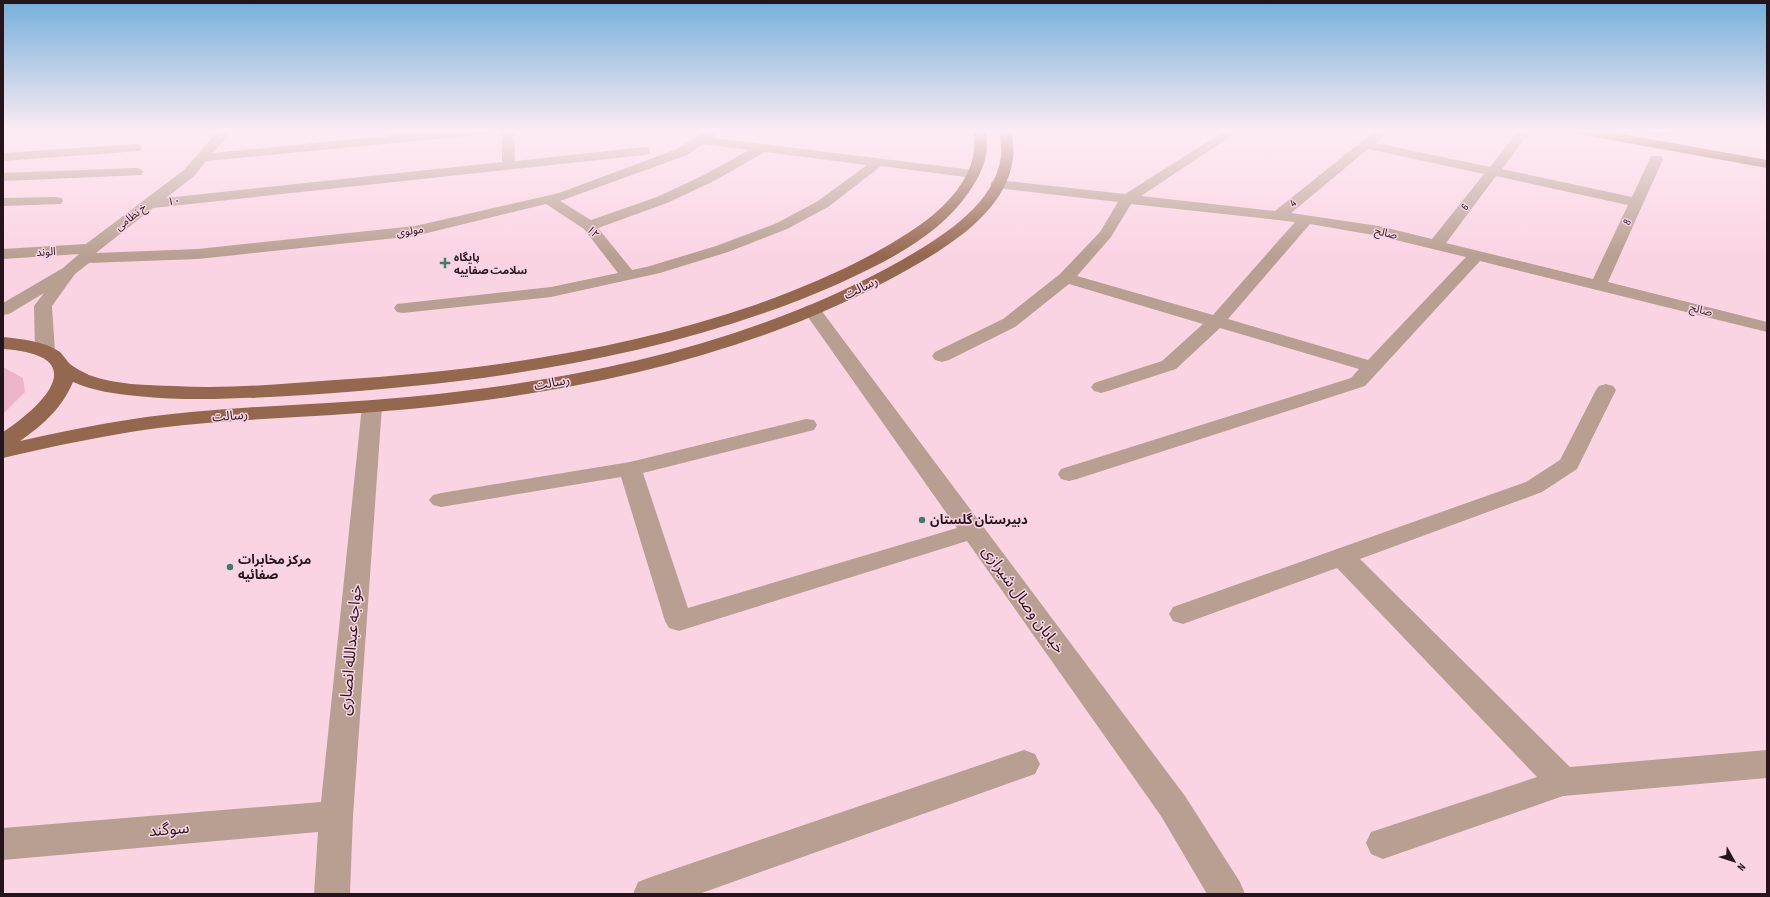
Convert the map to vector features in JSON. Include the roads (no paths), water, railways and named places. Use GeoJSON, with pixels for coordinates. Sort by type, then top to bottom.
{"type":"FeatureCollection","features":[{"type":"Feature","properties":{"kind":"main road","name":"رسالت"},"geometry":{"type":"LineString","coordinates":[[45,352],[54,357],[62,367],[82,379],[109,387],[175,394],[368,385],[448,378],[507,370],[631,346],[865,287],[944,241],[971,219],[990,199],[1002,172]]}},
{"type":"Feature","properties":{"kind":"main road","name":"رسالت"},"geometry":{"type":"LineString","coordinates":[[3,450],[80,434],[158,422],[444,400],[516,390],[602,373],[749,334],[802,303],[840,277],[883,256],[917,234],[941,216],[961,194],[974,174]]}},
{"type":"Feature","properties":{"kind":"main road"},"geometry":{"type":"LineString","coordinates":[[3,343],[26,346],[45,352]]}},
{"type":"Feature","properties":{"kind":"main road"},"geometry":{"type":"LineString","coordinates":[[3,442],[29,424],[49,405],[62,385],[64,376],[62,367]]}},
{"type":"Feature","properties":{"kind":"street"},"geometry":{"type":"LineString","coordinates":[[3,177],[136,172]]}},
{"type":"Feature","properties":{"kind":"street","name":"خ نظامی"},"geometry":{"type":"LineString","coordinates":[[69,270],[148,204],[190,172]]}},
{"type":"Feature","properties":{"kind":"street","name":"۱۰"},"geometry":{"type":"LineString","coordinates":[[148,204],[453,172]]}},
{"type":"Feature","properties":{"kind":"street","name":"مولوی"},"geometry":{"type":"LineString","coordinates":[[88,254],[198,254],[415,231],[549,200],[628,172]]}},
{"type":"Feature","properties":{"kind":"street"},"geometry":{"type":"LineString","coordinates":[[589,226],[662,200],[720,172]]}},
{"type":"Feature","properties":{"kind":"street"},"geometry":{"type":"LineString","coordinates":[[403,308],[551,292],[654,270],[722,249],[782,226],[823,204],[866,172]]}},
{"type":"Feature","properties":{"kind":"street"},"geometry":{"type":"LineString","coordinates":[[957,172],[974,174]]}},
{"type":"Feature","properties":{"kind":"street"},"geometry":{"type":"LineString","coordinates":[[942,356],[1009,323],[1066,278],[1106,234],[1127,199],[1169,172]]}},
{"type":"Feature","properties":{"kind":"street","name":"4"},"geometry":{"type":"LineString","coordinates":[[1278,216],[1333,172]]}},
{"type":"Feature","properties":{"kind":"street"},"geometry":{"type":"LineString","coordinates":[[1493,172],[1636,202]]}},
{"type":"Feature","properties":{"kind":"street","name":"6"},"geometry":{"type":"LineString","coordinates":[[1436,244],[1493,172]]}},
{"type":"Feature","properties":{"kind":"street","name":"8"},"geometry":{"type":"LineString","coordinates":[[1598,285],[1650,172]]}},
{"type":"Feature","properties":{"kind":"street","name":"صالح"},"geometry":{"type":"LineString","coordinates":[[997,184],[1306,219],[1379,230],[1767,327]]}},
{"type":"Feature","properties":{"kind":"street","name":"۱۲"},"geometry":{"type":"LineString","coordinates":[[549,200],[589,226],[628,275]]}},
{"type":"Feature","properties":{"kind":"street"},"geometry":{"type":"LineString","coordinates":[[3,202],[56,201]]}},
{"type":"Feature","properties":{"kind":"street"},"geometry":{"type":"LineString","coordinates":[[1101,387],[1169,365],[1217,322],[1306,219]]}},
{"type":"Feature","properties":{"kind":"street","name":"الوند"},"geometry":{"type":"LineString","coordinates":[[3,254],[88,254]]}},
{"type":"Feature","properties":{"kind":"street"},"geometry":{"type":"LineString","coordinates":[[1069,474],[1358,382],[1477,255]]}},
{"type":"Feature","properties":{"kind":"street"},"geometry":{"type":"LineString","coordinates":[[3,310],[69,270]]}},
{"type":"Feature","properties":{"kind":"street"},"geometry":{"type":"LineString","coordinates":[[45,352],[43,306],[69,270]]}},
{"type":"Feature","properties":{"kind":"street"},"geometry":{"type":"LineString","coordinates":[[1066,278],[1373,367]]}},
{"type":"Feature","properties":{"kind":"street","name":"خیابان وصال شیرازی"},"geometry":{"type":"LineString","coordinates":[[802,303],[973,531],[1173,806],[1227,894]]}},
{"type":"Feature","properties":{"kind":"street"},"geometry":{"type":"LineString","coordinates":[[1183,614],[1534,487],[1569,464],[1606,390]]}},
{"type":"Feature","properties":{"kind":"street","name":"خواجه عبدالله انصاری"},"geometry":{"type":"LineString","coordinates":[[332,894],[336,816],[372,406]]}},
{"type":"Feature","properties":{"kind":"street"},"geometry":{"type":"LineString","coordinates":[[441,500],[630,469],[806,426]]}},
{"type":"Feature","properties":{"kind":"street"},"geometry":{"type":"LineString","coordinates":[[630,469],[679,621],[973,531]]}},
{"type":"Feature","properties":{"kind":"street"},"geometry":{"type":"LineString","coordinates":[[1342,557],[1563,782]]}},
{"type":"Feature","properties":{"kind":"street"},"geometry":{"type":"LineString","coordinates":[[651,894],[1024,764]]}},
{"type":"Feature","properties":{"kind":"street"},"geometry":{"type":"LineString","coordinates":[[1383,843],[1563,782],[1767,764]]}},
{"type":"Feature","properties":{"kind":"street","name":"سوگند"},"geometry":{"type":"LineString","coordinates":[[3,844],[336,816]]}},
{"type":"Feature","properties":{"kind":"place","name":"پایگاه سلامت صفاییه"},"geometry":{"type":"Point","coordinates":[445,263]}},
{"type":"Feature","properties":{"kind":"place","name":"دبیرستان گلستان"},"geometry":{"type":"Point","coordinates":[922,520]}},
{"type":"Feature","properties":{"kind":"place","name":"مرکز مخابرات صفائیه"},"geometry":{"type":"Point","coordinates":[230,567]}}]}
